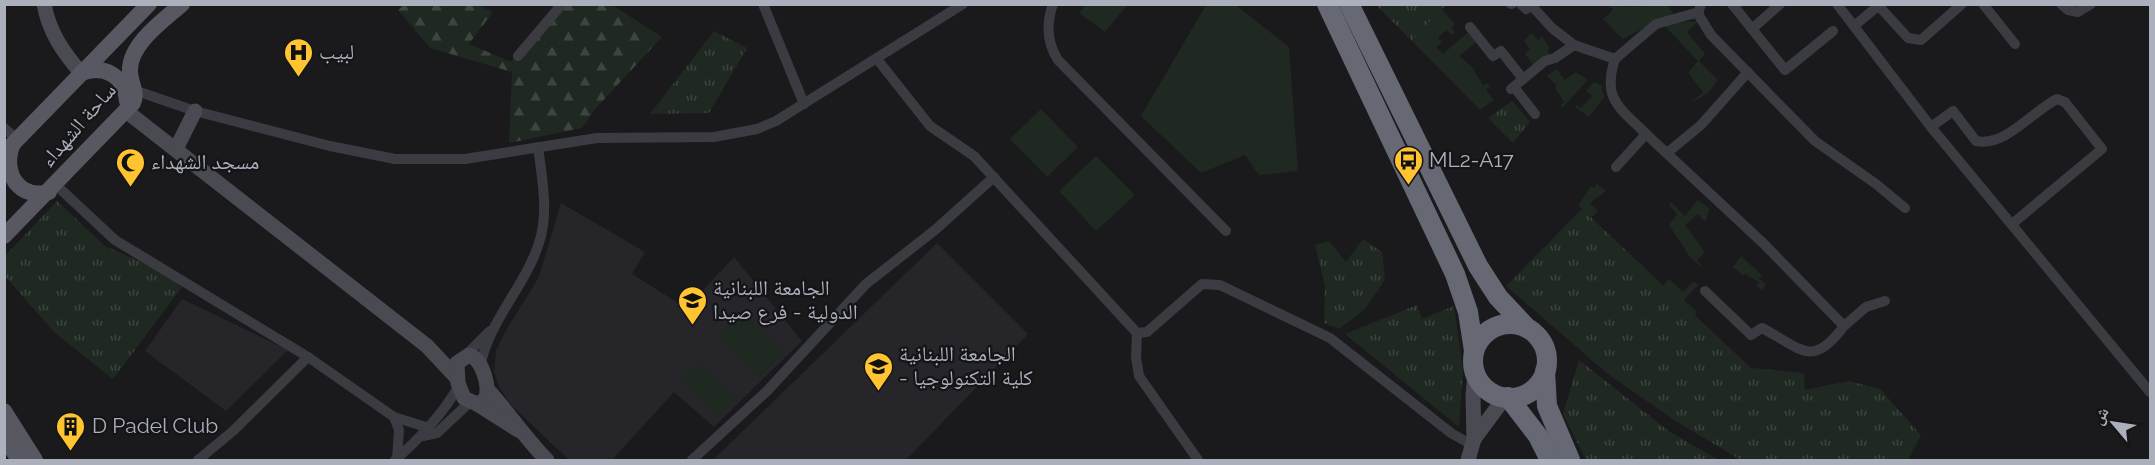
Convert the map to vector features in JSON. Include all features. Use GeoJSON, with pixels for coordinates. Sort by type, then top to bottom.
{"type":"FeatureCollection","features":[{"type":"Feature","properties":{"kind":"highway"},"geometry":{"type":"LineString","coordinates":[[1328,4],[1455,274],[1468,312],[1475,373],[1489,391],[1506,397],[1538,436],[1550,460]]}},
{"type":"Feature","properties":{"kind":"highway"},"geometry":{"type":"LineString","coordinates":[[1349,4],[1478,266],[1498,297],[1527,328],[1537,335],[1544,346],[1547,358],[1545,371],[1547,406],[1570,460]]}},
{"type":"Feature","properties":{"kind":"highway"},"geometry":{"type":"LineString","coordinates":[[1474,351],[1479,341],[1495,327],[1516,324],[1527,328]]}},
{"type":"Feature","properties":{"kind":"highway"},"geometry":{"type":"LineString","coordinates":[[1506,397],[1530,392],[1539,383],[1545,371]]}},
{"type":"Feature","properties":{"kind":"main road","name":"ساحة الشهداء"},"geometry":{"type":"LineString","coordinates":[[4,236],[126,111],[135,98],[130,89],[131,64],[137,51],[153,30],[182,4]]}},
{"type":"Feature","properties":{"kind":"main road","name":"ساحة الشهداء"},"geometry":{"type":"LineString","coordinates":[[11,146],[146,7]]}},
{"type":"Feature","properties":{"kind":"main road"},"geometry":{"type":"LineString","coordinates":[[81,73],[103,70],[116,76],[130,89]]}},
{"type":"Feature","properties":{"kind":"main road"},"geometry":{"type":"LineString","coordinates":[[11,146],[8,164],[13,180],[27,191],[38,194],[53,188]]}},
{"type":"Feature","properties":{"kind":"main road"},"geometry":{"type":"LineString","coordinates":[[4,411],[35,460]]}},
{"type":"Feature","properties":{"kind":"main road"},"geometry":{"type":"LineString","coordinates":[[4,437],[18,460]]}},
{"type":"Feature","properties":{"kind":"street"},"geometry":{"type":"LineString","coordinates":[[44,4],[48,22],[59,45],[81,73]]}},
{"type":"Feature","properties":{"kind":"street"},"geometry":{"type":"LineString","coordinates":[[518,56],[562,4]]}},
{"type":"Feature","properties":{"kind":"street"},"geometry":{"type":"LineString","coordinates":[[763,4],[804,104]]}},
{"type":"Feature","properties":{"kind":"street"},"geometry":{"type":"LineString","coordinates":[[130,89],[195,111],[330,146],[395,159],[465,159],[597,138],[690,139],[735,134],[776,121],[877,60],[963,4]]}},
{"type":"Feature","properties":{"kind":"street"},"geometry":{"type":"LineString","coordinates":[[1053,4],[1049,21],[1049,41],[1058,60],[1226,231]]}},
{"type":"Feature","properties":{"kind":"street"},"geometry":{"type":"LineString","coordinates":[[1521,4],[1526,9],[1530,5],[1552,28],[1574,45],[1615,59]]}},
{"type":"Feature","properties":{"kind":"street"},"geometry":{"type":"LineString","coordinates":[[1732,4],[1785,70],[1833,31]]}},
{"type":"Feature","properties":{"kind":"street"},"geometry":{"type":"LineString","coordinates":[[1752,29],[1780,4]]}},
{"type":"Feature","properties":{"kind":"street"},"geometry":{"type":"LineString","coordinates":[[1837,4],[1931,127],[2151,392]]}},
{"type":"Feature","properties":{"kind":"street"},"geometry":{"type":"LineString","coordinates":[[1854,26],[1877,5],[1908,38],[1914,41],[1922,40],[1962,4]]}},
{"type":"Feature","properties":{"kind":"street"},"geometry":{"type":"LineString","coordinates":[[1983,4],[2015,44]]}},
{"type":"Feature","properties":{"kind":"street"},"geometry":{"type":"LineString","coordinates":[[2061,4],[2068,10],[2078,12],[2091,4]]}},
{"type":"Feature","properties":{"kind":"street"},"geometry":{"type":"LineString","coordinates":[[1844,326],[1755,236],[1618,106],[1608,81],[1615,59],[1656,24],[1700,8],[1711,34],[1815,141],[1876,184],[1905,208]]}},
{"type":"Feature","properties":{"kind":"street"},"geometry":{"type":"LineString","coordinates":[[1470,27],[1493,56],[1501,51],[1523,79]]}},
{"type":"Feature","properties":{"kind":"street"},"geometry":{"type":"LineString","coordinates":[[1535,114],[1512,88],[1545,61],[1556,58],[1574,45]]}},
{"type":"Feature","properties":{"kind":"street"},"geometry":{"type":"LineString","coordinates":[[877,60],[930,126],[967,151],[994,177],[1137,333],[1136,357],[1139,376],[1198,460]]}},
{"type":"Feature","properties":{"kind":"street"},"geometry":{"type":"LineString","coordinates":[[1666,153],[1701,125],[1748,72]]}},
{"type":"Feature","properties":{"kind":"street"},"geometry":{"type":"LineString","coordinates":[[1931,127],[1953,111],[1976,141],[1986,143],[2000,139],[2057,99],[2065,102],[2102,149],[2012,224]]}},
{"type":"Feature","properties":{"kind":"street"},"geometry":{"type":"LineString","coordinates":[[126,111],[427,346],[458,382]]}},
{"type":"Feature","properties":{"kind":"street"},"geometry":{"type":"LineString","coordinates":[[176,149],[195,111]]}},
{"type":"Feature","properties":{"kind":"street"},"geometry":{"type":"LineString","coordinates":[[4,128],[11,146]]}},
{"type":"Feature","properties":{"kind":"street"},"geometry":{"type":"LineString","coordinates":[[1616,167],[1646,134]]}},
{"type":"Feature","properties":{"kind":"street"},"geometry":{"type":"LineString","coordinates":[[538,147],[543,185],[543,231],[532,261],[490,331],[456,366],[458,382],[464,398],[518,430],[547,460]]}},
{"type":"Feature","properties":{"kind":"street"},"geometry":{"type":"LineString","coordinates":[[693,460],[767,391],[866,284],[935,230],[994,177]]}},
{"type":"Feature","properties":{"kind":"street"},"geometry":{"type":"LineString","coordinates":[[53,188],[115,240],[308,357],[394,417],[425,431],[437,433],[473,403],[485,400],[488,390]]}},
{"type":"Feature","properties":{"kind":"street"},"geometry":{"type":"LineString","coordinates":[[1137,333],[1147,332],[1202,284],[1220,285],[1330,338],[1471,448]]}},
{"type":"Feature","properties":{"kind":"street"},"geometry":{"type":"LineString","coordinates":[[1705,291],[1751,335],[1762,328],[1810,353],[1820,352],[1830,346],[1844,326],[1866,307],[1885,301]]}},
{"type":"Feature","properties":{"kind":"street"},"geometry":{"type":"LineString","coordinates":[[480,367],[490,331]]}},
{"type":"Feature","properties":{"kind":"street"},"geometry":{"type":"LineString","coordinates":[[427,346],[475,357],[488,390],[512,417],[518,430]]}},
{"type":"Feature","properties":{"kind":"street"},"geometry":{"type":"LineString","coordinates":[[198,460],[233,431],[308,357]]}},
{"type":"Feature","properties":{"kind":"street"},"geometry":{"type":"LineString","coordinates":[[1471,448],[1475,373]]}},
{"type":"Feature","properties":{"kind":"street"},"geometry":{"type":"LineString","coordinates":[[396,460],[425,431],[449,401],[458,382]]}},
{"type":"Feature","properties":{"kind":"street"},"geometry":{"type":"LineString","coordinates":[[1471,448],[1506,397]]}},
{"type":"Feature","properties":{"kind":"street"},"geometry":{"type":"LineString","coordinates":[[394,417],[399,430],[396,460]]}},
{"type":"Feature","properties":{"kind":"shaded area"},"geometry":{"type":"Polygon","coordinates":[[[561,203],[645,252],[632,274],[686,308],[734,257],[802,341],[714,427],[674,392],[612,460],[569,460],[510,404],[499,387],[494,371],[496,351],[505,332],[539,277],[561,203]]]}},
{"type":"Feature","properties":{"kind":"shaded area","name":"الجامعة اللبنانية - كلية التكنولوجيا"},"geometry":{"type":"Polygon","coordinates":[[[937,243],[1028,334],[906,460],[713,460],[937,243]]]}},
{"type":"Feature","properties":{"kind":"shaded area"},"geometry":{"type":"Polygon","coordinates":[[[182,299],[288,350],[226,411],[145,351],[182,299]]]}},
{"type":"Feature","properties":{"kind":"green space"},"geometry":{"type":"Polygon","coordinates":[[[1609,4],[1625,7],[1670,5],[1668,6],[1675,16],[1647,26],[1623,39],[1603,19],[1613,10],[1609,4]]]}},
{"type":"Feature","properties":{"kind":"green space"},"geometry":{"type":"Polygon","coordinates":[[[404,5],[478,5],[493,12],[469,44],[511,62],[567,5],[612,5],[662,37],[596,108],[582,128],[509,143],[512,72],[430,48],[398,10],[404,5]]]}},
{"type":"Feature","properties":{"kind":"green space"},"geometry":{"type":"Polygon","coordinates":[[[1086,5],[1127,5],[1105,32],[1079,13],[1086,5]]]}},
{"type":"Feature","properties":{"kind":"green space"},"geometry":{"type":"Polygon","coordinates":[[[1206,5],[1236,5],[1289,47],[1298,171],[1259,175],[1245,155],[1201,173],[1141,116],[1206,5]]]}},
{"type":"Feature","properties":{"kind":"green space"},"geometry":{"type":"Polygon","coordinates":[[[1376,5],[1446,5],[1412,41],[1376,5]]]}},
{"type":"Feature","properties":{"kind":"green space"},"geometry":{"type":"Polygon","coordinates":[[[1441,8],[1455,24],[1452,27],[1455,33],[1452,35],[1447,30],[1438,37],[1442,43],[1436,47],[1443,54],[1468,32],[1477,42],[1459,56],[1472,67],[1483,85],[1487,83],[1490,86],[1486,90],[1494,100],[1480,110],[1412,41],[1441,8]]]}},
{"type":"Feature","properties":{"kind":"green space"},"geometry":{"type":"Polygon","coordinates":[[[1698,21],[1687,32],[1705,54],[1699,61],[1718,80],[1708,93],[1690,104],[1703,92],[1688,73],[1698,61],[1663,24],[1698,21]]]}},
{"type":"Feature","properties":{"kind":"green space"},"geometry":{"type":"Polygon","coordinates":[[[714,31],[747,48],[709,113],[650,114],[714,31]]]}},
{"type":"Feature","properties":{"kind":"green space"},"geometry":{"type":"Polygon","coordinates":[[[1531,33],[1538,40],[1542,36],[1550,48],[1547,51],[1553,57],[1534,66],[1525,54],[1530,49],[1524,41],[1531,33]]]}},
{"type":"Feature","properties":{"kind":"green space"},"geometry":{"type":"Polygon","coordinates":[[[1556,69],[1565,80],[1576,72],[1588,80],[1562,108],[1560,106],[1564,102],[1555,88],[1557,86],[1547,76],[1556,69]]]}},
{"type":"Feature","properties":{"kind":"green space"},"geometry":{"type":"Polygon","coordinates":[[[1594,82],[1602,85],[1602,92],[1605,96],[1589,117],[1575,107],[1577,105],[1581,108],[1592,96],[1586,91],[1594,82]]]}},
{"type":"Feature","properties":{"kind":"green space"},"geometry":{"type":"Polygon","coordinates":[[[1512,101],[1530,122],[1513,143],[1488,118],[1512,101]]]}},
{"type":"Feature","properties":{"kind":"green space"},"geometry":{"type":"Polygon","coordinates":[[[1041,109],[1078,147],[1047,177],[1010,139],[1041,109]]]}},
{"type":"Feature","properties":{"kind":"green space"},"geometry":{"type":"Polygon","coordinates":[[[1096,156],[1135,195],[1096,231],[1059,191],[1096,156]]]}},
{"type":"Feature","properties":{"kind":"green space"},"geometry":{"type":"Polygon","coordinates":[[[1597,184],[1606,191],[1590,203],[1598,211],[1591,218],[1578,205],[1591,186],[1594,188],[1597,184]]]}},
{"type":"Feature","properties":{"kind":"green space"},"geometry":{"type":"Polygon","coordinates":[[[1698,200],[1710,209],[1705,222],[1698,214],[1685,225],[1705,252],[1697,260],[1702,268],[1690,257],[1669,225],[1677,214],[1669,205],[1671,202],[1685,216],[1698,200]]]}},
{"type":"Feature","properties":{"kind":"green space"},"geometry":{"type":"Polygon","coordinates":[[[57,201],[105,246],[148,265],[182,287],[113,379],[54,332],[5,276],[5,256],[57,201]]]}},
{"type":"Feature","properties":{"kind":"green space"},"geometry":{"type":"Polygon","coordinates":[[[1582,209],[1751,368],[1804,373],[1805,390],[1849,381],[1880,389],[1921,435],[1908,460],[1741,460],[1677,422],[1608,374],[1506,286],[1582,209]]]}},
{"type":"Feature","properties":{"kind":"green space"},"geometry":{"type":"Polygon","coordinates":[[[1363,239],[1382,252],[1385,280],[1365,309],[1339,329],[1324,323],[1325,286],[1315,245],[1329,241],[1346,262],[1363,239]]]}},
{"type":"Feature","properties":{"kind":"green space"},"geometry":{"type":"Polygon","coordinates":[[[1741,256],[1762,275],[1759,279],[1766,284],[1762,290],[1756,286],[1759,282],[1745,274],[1744,276],[1733,267],[1741,256]]]}},
{"type":"Feature","properties":{"kind":"green space"},"geometry":{"type":"Polygon","coordinates":[[[1669,279],[1683,292],[1694,281],[1698,285],[1684,300],[1697,312],[1694,315],[1663,285],[1669,279]]]}},
{"type":"Feature","properties":{"kind":"green space"},"geometry":{"type":"Polygon","coordinates":[[[1417,305],[1422,319],[1454,306],[1463,370],[1459,427],[1345,334],[1417,305]]]}},
{"type":"Feature","properties":{"kind":"green space"},"geometry":{"type":"Polygon","coordinates":[[[742,312],[784,352],[759,378],[717,337],[742,312]]]}},
{"type":"Feature","properties":{"kind":"green space"},"geometry":{"type":"Polygon","coordinates":[[[1579,360],[1670,432],[1719,460],[1586,460],[1563,414],[1579,360]]]}},
{"type":"Feature","properties":{"kind":"green space"},"geometry":{"type":"Polygon","coordinates":[[[699,362],[737,398],[718,418],[680,382],[699,362]]]}},
{"type":"Feature","properties":{"kind":"place","name":"لبيب"},"geometry":{"type":"Point","coordinates":[298,78]}},
{"type":"Feature","properties":{"kind":"place","name":"ML2-A17"},"geometry":{"type":"Point","coordinates":[1408,186]}},
{"type":"Feature","properties":{"kind":"place","name":"مسجد الشهداء"},"geometry":{"type":"Point","coordinates":[130,188]}},
{"type":"Feature","properties":{"kind":"place","name":"الجامعة اللبنانية الدولية - فرع صيدا"},"geometry":{"type":"Point","coordinates":[692,326]}},
{"type":"Feature","properties":{"kind":"place","name":"الجامعة اللبنانية - كلية التكنولوجيا"},"geometry":{"type":"Point","coordinates":[878,392]}},
{"type":"Feature","properties":{"kind":"place","name":"D Padel Club"},"geometry":{"type":"Point","coordinates":[71,452]}}]}
